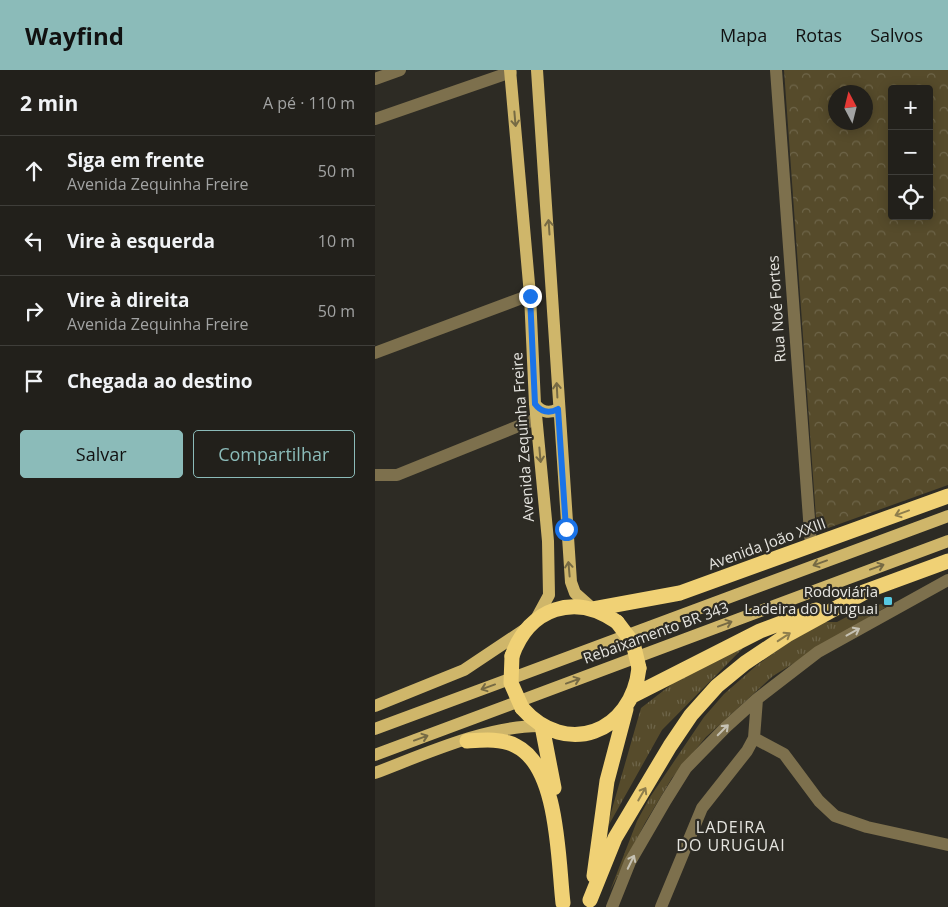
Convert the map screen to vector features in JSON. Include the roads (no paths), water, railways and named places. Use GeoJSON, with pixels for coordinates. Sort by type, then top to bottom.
{"type":"FeatureCollection","features":[{"type":"Feature","properties":{"kind":"highway","name":"Avenida João XXIII"},"geometry":{"type":"LineString","coordinates":[[593,609],[680,594],[948,496]]}},
{"type":"Feature","properties":{"kind":"highway"},"geometry":{"type":"LineString","coordinates":[[634,695],[760,631],[948,561]]}},
{"type":"Feature","properties":{"kind":"highway"},"geometry":{"type":"LineString","coordinates":[[590,904],[615,838],[670,746],[691,715],[717,686],[787,635],[869,590]]}},
{"type":"Feature","properties":{"kind":"highway"},"geometry":{"type":"LineString","coordinates":[[573,606],[593,609],[617,622],[633,643],[639,668],[634,695],[626,708],[613,722],[597,730],[578,734],[560,733],[542,726],[522,708],[511,683],[511,656],[525,630],[536,619],[553,610],[573,606]]}},
{"type":"Feature","properties":{"kind":"highway"},"geometry":{"type":"LineString","coordinates":[[590,904],[607,781],[626,708]]}},
{"type":"Feature","properties":{"kind":"highway"},"geometry":{"type":"LineString","coordinates":[[542,726],[557,802],[563,905]]}},
{"type":"Feature","properties":{"kind":"highway"},"geometry":{"type":"LineString","coordinates":[[467,741],[488,739],[516,746],[535,764],[543,776],[552,803],[563,905]]}},
{"type":"Feature","properties":{"kind":"main road"},"geometry":{"type":"LineString","coordinates":[[537,70],[551,255],[558,409],[571,582],[575,593],[593,609]]}},
{"type":"Feature","properties":{"kind":"main road","name":"Avenida Zequinha Freire"},"geometry":{"type":"LineString","coordinates":[[511,71],[530,296],[535,404],[549,582],[549,595],[536,619]]}},
{"type":"Feature","properties":{"kind":"main road"},"geometry":{"type":"LineString","coordinates":[[535,404],[539,410],[546,412],[553,412],[558,409]]}},
{"type":"Feature","properties":{"kind":"main road","name":"Rebaixamento BR 343"},"geometry":{"type":"LineString","coordinates":[[375,729],[948,516]]}},
{"type":"Feature","properties":{"kind":"main road","name":"Rebaixamento BR 343"},"geometry":{"type":"LineString","coordinates":[[375,755],[948,541]]}},
{"type":"Feature","properties":{"kind":"main road"},"geometry":{"type":"LineString","coordinates":[[375,706],[463,670],[525,630]]}},
{"type":"Feature","properties":{"kind":"main road"},"geometry":{"type":"LineString","coordinates":[[375,773],[467,741],[525,726],[542,726]]}},
{"type":"Feature","properties":{"kind":"street"},"geometry":{"type":"LineString","coordinates":[[375,79],[400,70]]}},
{"type":"Feature","properties":{"kind":"street","name":"Rua Noé Fortes"},"geometry":{"type":"LineString","coordinates":[[776,70],[811,546]]}},
{"type":"Feature","properties":{"kind":"street"},"geometry":{"type":"LineString","coordinates":[[375,119],[511,71]]}},
{"type":"Feature","properties":{"kind":"street"},"geometry":{"type":"LineString","coordinates":[[375,353],[530,296]]}},
{"type":"Feature","properties":{"kind":"street"},"geometry":{"type":"LineString","coordinates":[[375,475],[397,475],[536,419]]}},
{"type":"Feature","properties":{"kind":"street"},"geometry":{"type":"LineString","coordinates":[[612,907],[630,862],[686,768],[757,699],[818,652],[948,580]]}},
{"type":"Feature","properties":{"kind":"street"},"geometry":{"type":"LineString","coordinates":[[661,907],[702,808],[747,751],[754,738],[757,699]]}},
{"type":"Feature","properties":{"kind":"street"},"geometry":{"type":"LineString","coordinates":[[754,738],[784,754],[819,801],[835,816],[867,827],[948,845]]}},
{"type":"Feature","properties":{"kind":"place","name":"Rodoviária Ladeira do Uruguai"},"geometry":{"type":"Point","coordinates":[888,601]}},
{"type":"Feature","properties":{"kind":"district","name":"LADEIRA DO URUGUAI"},"geometry":{"type":"Point","coordinates":[731,836]}}]}
